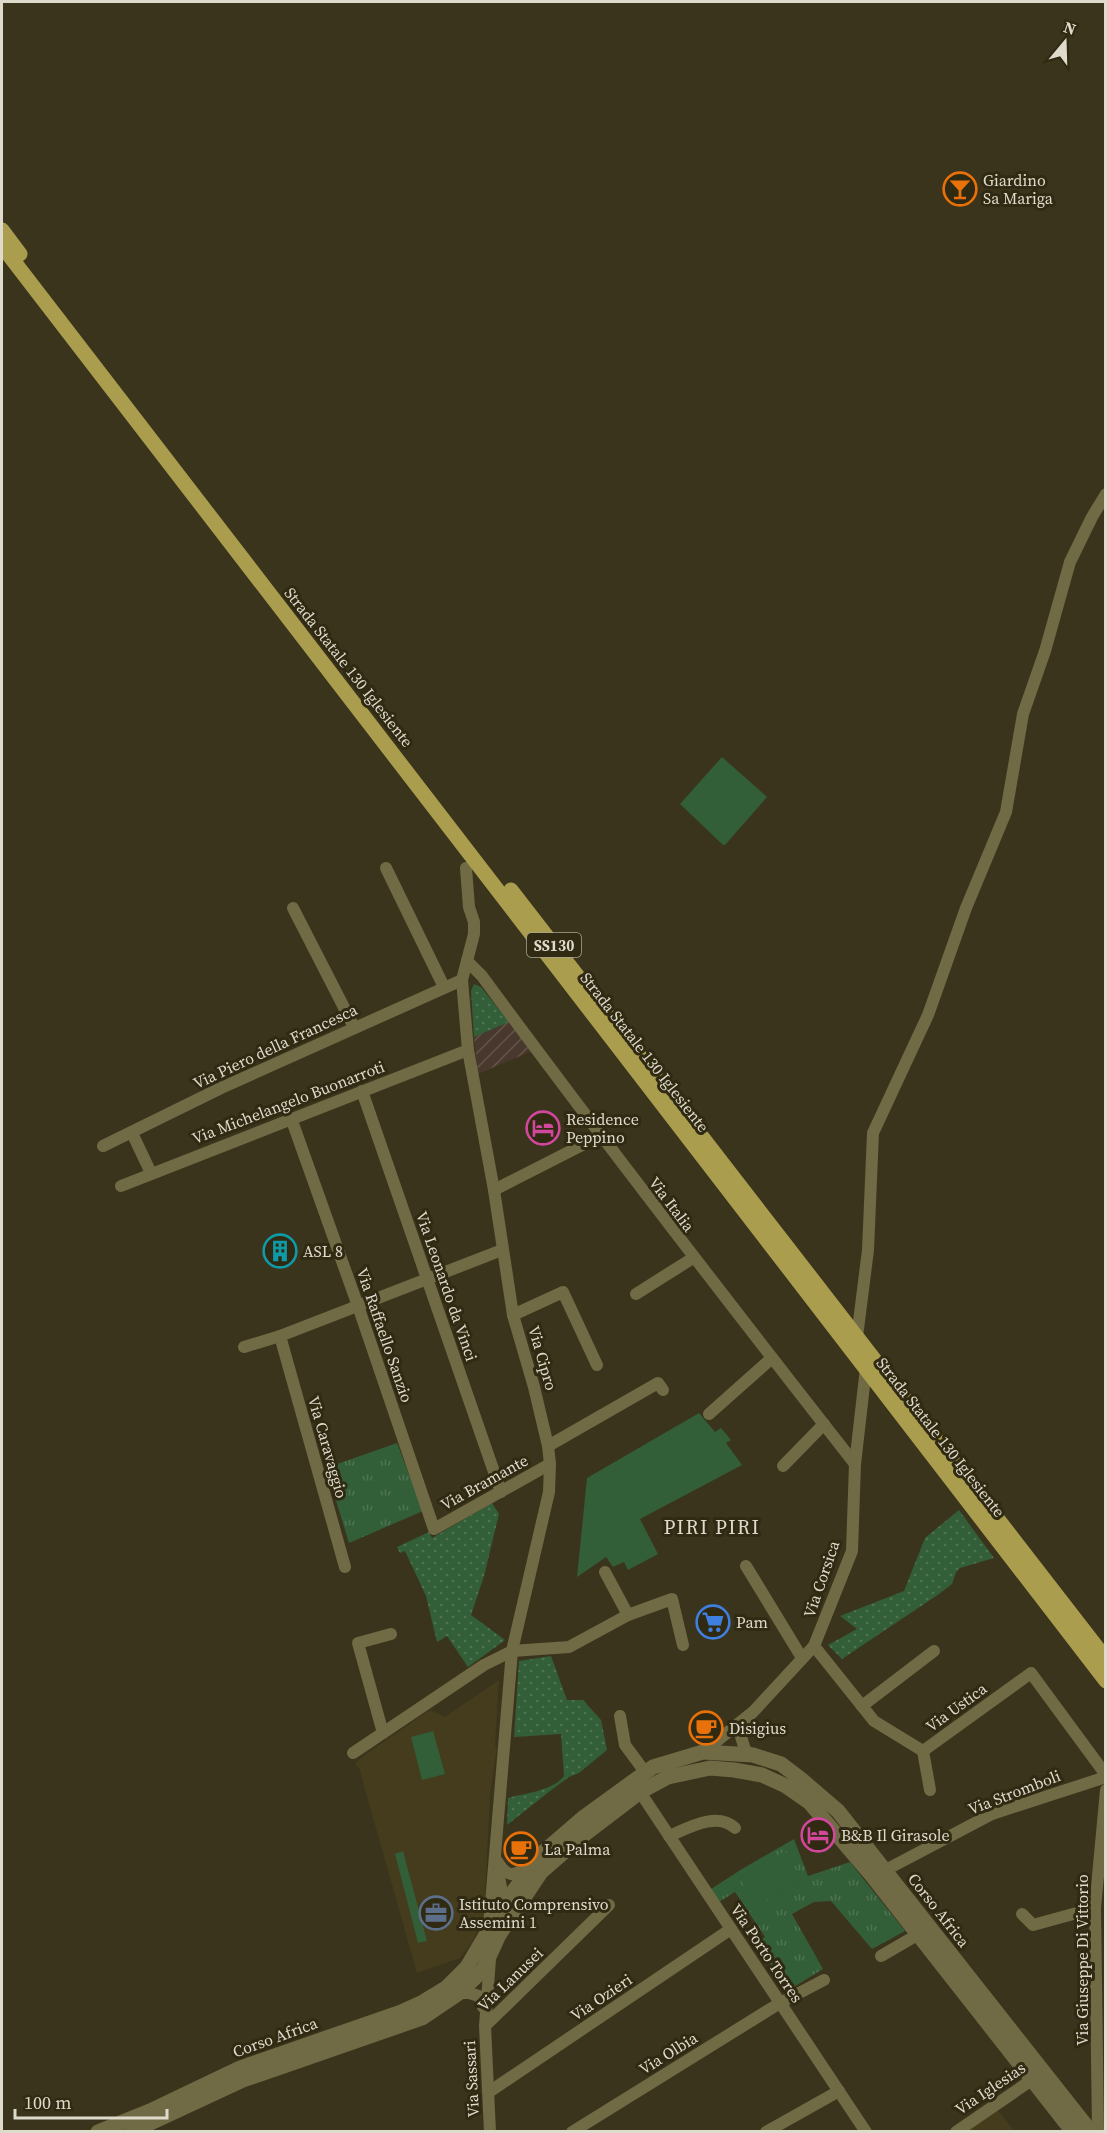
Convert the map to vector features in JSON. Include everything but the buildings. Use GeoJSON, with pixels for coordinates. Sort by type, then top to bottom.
{"type":"FeatureCollection","features":[{"type":"Feature","properties":{"kind":"main road","name":"Strada Statale 130 Iglesiente"},"geometry":{"type":"LineString","coordinates":[[2,230],[1106,1659]]}},
{"type":"Feature","properties":{"kind":"main road","name":"Strada Statale 130 Iglesiente"},"geometry":{"type":"LineString","coordinates":[[2,246],[1106,1681]]}},
{"type":"Feature","properties":{"kind":"street"},"geometry":{"type":"LineString","coordinates":[[857,1337],[868,1250],[873,1133],[928,1015],[966,908],[1006,812],[1023,714],[1045,651],[1071,562],[1106,494]]}},
{"type":"Feature","properties":{"kind":"street"},"geometry":{"type":"LineString","coordinates":[[386,868],[444,987]]}},
{"type":"Feature","properties":{"kind":"street","name":"Via Cipro"},"geometry":{"type":"LineString","coordinates":[[466,868],[469,907],[474,922],[474,934],[462,980],[468,1050],[494,1190],[513,1314],[534,1387],[550,1464],[549,1492],[512,1651],[490,1936]]}},
{"type":"Feature","properties":{"kind":"street"},"geometry":{"type":"LineString","coordinates":[[293,908],[354,1027]]}},
{"type":"Feature","properties":{"kind":"street","name":"Via Italia"},"geometry":{"type":"LineString","coordinates":[[467,961],[482,976],[693,1258],[855,1464]]}},
{"type":"Feature","properties":{"kind":"street","name":"Via Piero della Francesca"},"geometry":{"type":"LineString","coordinates":[[103,1146],[221,1088],[462,980]]}},
{"type":"Feature","properties":{"kind":"street","name":"Via Michelangelo Buonarroti"},"geometry":{"type":"LineString","coordinates":[[121,1186],[468,1050]]}},
{"type":"Feature","properties":{"kind":"street","name":"Via Leonardo da Vinci"},"geometry":{"type":"LineString","coordinates":[[362,1091],[501,1492]]}},
{"type":"Feature","properties":{"kind":"street","name":"Via Raffaello Sanzio"},"geometry":{"type":"LineString","coordinates":[[291,1118],[434,1529]]}},
{"type":"Feature","properties":{"kind":"street"},"geometry":{"type":"LineString","coordinates":[[132,1133],[151,1173]]}},
{"type":"Feature","properties":{"kind":"street"},"geometry":{"type":"LineString","coordinates":[[494,1190],[600,1136]]}},
{"type":"Feature","properties":{"kind":"street"},"geometry":{"type":"LineString","coordinates":[[244,1347],[280,1336],[502,1250]]}},
{"type":"Feature","properties":{"kind":"street"},"geometry":{"type":"LineString","coordinates":[[636,1294],[693,1258]]}},
{"type":"Feature","properties":{"kind":"street"},"geometry":{"type":"LineString","coordinates":[[513,1314],[563,1292],[597,1365]]}},
{"type":"Feature","properties":{"kind":"street","name":"Via Caravaggio"},"geometry":{"type":"LineString","coordinates":[[280,1336],[345,1567]]}},
{"type":"Feature","properties":{"kind":"street"},"geometry":{"type":"LineString","coordinates":[[709,1414],[772,1358]]}},
{"type":"Feature","properties":{"kind":"street","name":"Via Corsica"},"geometry":{"type":"LineString","coordinates":[[703,1752],[753,1712],[814,1646],[852,1551],[855,1464],[866,1368]]}},
{"type":"Feature","properties":{"kind":"street"},"geometry":{"type":"LineString","coordinates":[[548,1446],[658,1383],[663,1390]]}},
{"type":"Feature","properties":{"kind":"street"},"geometry":{"type":"LineString","coordinates":[[783,1466],[824,1424]]}},
{"type":"Feature","properties":{"kind":"street","name":"Via Bramante"},"geometry":{"type":"LineString","coordinates":[[434,1529],[550,1464]]}},
{"type":"Feature","properties":{"kind":"street"},"geometry":{"type":"LineString","coordinates":[[746,1566],[802,1658]]}},
{"type":"Feature","properties":{"kind":"street"},"geometry":{"type":"LineString","coordinates":[[605,1572],[628,1615]]}},
{"type":"Feature","properties":{"kind":"street"},"geometry":{"type":"LineString","coordinates":[[353,1753],[484,1665],[512,1651],[569,1647],[628,1615],[672,1599],[683,1645]]}},
{"type":"Feature","properties":{"kind":"street"},"geometry":{"type":"LineString","coordinates":[[382,1733],[358,1643],[392,1634]]}},
{"type":"Feature","properties":{"kind":"street","name":"Via Ustica"},"geometry":{"type":"LineString","coordinates":[[814,1646],[874,1721],[923,1751],[1031,1673],[1106,1776]]}},
{"type":"Feature","properties":{"kind":"street"},"geometry":{"type":"LineString","coordinates":[[862,1706],[934,1651]]}},
{"type":"Feature","properties":{"kind":"street"},"geometry":{"type":"LineString","coordinates":[[730,1753],[753,1712]]}},
{"type":"Feature","properties":{"kind":"street"},"geometry":{"type":"LineString","coordinates":[[620,1716],[625,1744],[645,1772]]}},
{"type":"Feature","properties":{"kind":"street"},"geometry":{"type":"LineString","coordinates":[[740,1733],[745,1750],[753,1755]]}},
{"type":"Feature","properties":{"kind":"street"},"geometry":{"type":"LineString","coordinates":[[923,1751],[930,1790]]}},
{"type":"Feature","properties":{"kind":"street","name":"Corso Africa"},"geometry":{"type":"LineString","coordinates":[[131,2132],[243,2080],[422,2018],[459,1993],[477,1970],[504,1904],[540,1855],[584,1817],[645,1772],[653,1767],[703,1752],[753,1755],[781,1764],[838,1811],[879,1874],[1037,2076],[1073,2132]]}},
{"type":"Feature","properties":{"kind":"street","name":"Corso Africa"},"geometry":{"type":"LineString","coordinates":[[713,1768],[730,1753]]}},
{"type":"Feature","properties":{"kind":"street","name":"Corso Africa"},"geometry":{"type":"LineString","coordinates":[[477,1970],[467,1967],[541,1872],[591,1829],[640,1792],[668,1778],[713,1768],[756,1774],[786,1786],[810,1802],[879,1874]]}},
{"type":"Feature","properties":{"kind":"street","name":"Via Stromboli"},"geometry":{"type":"LineString","coordinates":[[879,1874],[993,1814],[1106,1776]]}},
{"type":"Feature","properties":{"kind":"street","name":"Via Giuseppe Di Vittorio"},"geometry":{"type":"LineString","coordinates":[[1098,2132],[1095,1908],[1106,1790]]}},
{"type":"Feature","properties":{"kind":"street","name":"Via Porto Torres"},"geometry":{"type":"LineString","coordinates":[[640,1792],[866,2132]]}},
{"type":"Feature","properties":{"kind":"street"},"geometry":{"type":"LineString","coordinates":[[669,1836],[695,1825],[718,1820],[729,1822],[735,1828]]}},
{"type":"Feature","properties":{"kind":"street"},"geometry":{"type":"LineString","coordinates":[[495,1858],[502,1870],[509,1875],[518,1874],[540,1855]]}},
{"type":"Feature","properties":{"kind":"street","name":"Via Cipro"},"geometry":{"type":"LineString","coordinates":[[495,1858],[504,1904]]}},
{"type":"Feature","properties":{"kind":"street","name":"Via Lanusei"},"geometry":{"type":"LineString","coordinates":[[485,2026],[609,1905]]}},
{"type":"Feature","properties":{"kind":"street"},"geometry":{"type":"LineString","coordinates":[[1022,1914],[1033,1924],[1095,1908]]}},
{"type":"Feature","properties":{"kind":"street","name":"Via Ozieri"},"geometry":{"type":"LineString","coordinates":[[489,2092],[731,1929]]}},
{"type":"Feature","properties":{"kind":"street"},"geometry":{"type":"LineString","coordinates":[[881,1956],[924,1931]]}},
{"type":"Feature","properties":{"kind":"street","name":"Corso Africa"},"geometry":{"type":"LineString","coordinates":[[98,2132],[150,2111],[240,2068],[423,2002],[477,1970]]}},
{"type":"Feature","properties":{"kind":"street","name":"Via Sassari"},"geometry":{"type":"LineString","coordinates":[[477,1970],[485,2026]]}},
{"type":"Feature","properties":{"kind":"street","name":"Via Sassari"},"geometry":{"type":"LineString","coordinates":[[477,1970],[485,2026],[490,2132]]}},
{"type":"Feature","properties":{"kind":"street","name":"Via Olbia"},"geometry":{"type":"LineString","coordinates":[[572,2132],[780,2003],[824,1980]]}},
{"type":"Feature","properties":{"kind":"street"},"geometry":{"type":"LineString","coordinates":[[459,1993],[479,1996],[483,2007]]}},
{"type":"Feature","properties":{"kind":"street","name":"Corso Africa"},"geometry":{"type":"LineString","coordinates":[[1037,2076],[1091,2132]]}},
{"type":"Feature","properties":{"kind":"street","name":"Via Iglesias"},"geometry":{"type":"LineString","coordinates":[[956,2132],[1037,2076]]}},
{"type":"Feature","properties":{"kind":"street"},"geometry":{"type":"LineString","coordinates":[[766,2132],[839,2091]]}},
{"type":"Feature","properties":{"kind":"shaded area"},"geometry":{"type":"Polygon","coordinates":[[[509,1022],[532,1051],[478,1074],[474,1037],[509,1022]]]}},
{"type":"Feature","properties":{"kind":"shaded area"},"geometry":{"type":"Polygon","coordinates":[[[499,1680],[495,1746],[497,1747],[490,1795],[484,1918],[472,1942],[460,1958],[417,1973],[359,1768],[355,1764],[363,1756],[430,1710],[445,1717],[499,1680]]]}},
{"type":"Feature","properties":{"kind":"shaded area"},"geometry":{"type":"Polygon","coordinates":[[[998,2110],[1014,2131],[966,2132],[998,2110]]]}},
{"type":"Feature","properties":{"kind":"green space"},"geometry":{"type":"Polygon","coordinates":[[[722,757],[767,797],[725,845],[680,804],[722,757]]]}},
{"type":"Feature","properties":{"kind":"green space"},"geometry":{"type":"Polygon","coordinates":[[[474,984],[481,987],[509,1022],[474,1037],[471,991],[474,984]]]}},
{"type":"Feature","properties":{"kind":"green space"},"geometry":{"type":"Polygon","coordinates":[[[699,1413],[715,1432],[721,1428],[731,1440],[726,1443],[742,1465],[640,1519],[658,1554],[628,1570],[624,1562],[613,1567],[606,1557],[577,1577],[587,1478],[699,1413]]]}},
{"type":"Feature","properties":{"kind":"green space"},"geometry":{"type":"Polygon","coordinates":[[[397,1443],[423,1511],[349,1543],[326,1468],[397,1443]]]}},
{"type":"Feature","properties":{"kind":"green space"},"geometry":{"type":"Polygon","coordinates":[[[492,1503],[499,1514],[484,1576],[471,1615],[505,1640],[468,1667],[447,1636],[437,1642],[426,1596],[405,1551],[400,1553],[397,1547],[429,1532],[432,1538],[492,1503]]]}},
{"type":"Feature","properties":{"kind":"green space"},"geometry":{"type":"Polygon","coordinates":[[[959,1510],[994,1558],[960,1568],[952,1584],[842,1659],[828,1645],[857,1629],[840,1616],[904,1591],[925,1538],[959,1510]]]}},
{"type":"Feature","properties":{"kind":"green space"},"geometry":{"type":"Polygon","coordinates":[[[551,1656],[567,1700],[583,1700],[601,1720],[607,1750],[507,1825],[508,1798],[546,1788],[564,1776],[561,1734],[514,1737],[519,1661],[551,1656]]]}},
{"type":"Feature","properties":{"kind":"green space"},"geometry":{"type":"Polygon","coordinates":[[[433,1731],[445,1774],[422,1780],[411,1737],[433,1731]]]}},
{"type":"Feature","properties":{"kind":"green space"},"geometry":{"type":"Polygon","coordinates":[[[794,1839],[808,1876],[850,1862],[905,1931],[872,1949],[831,1901],[814,1902],[792,1914],[823,1969],[784,1993],[775,1980],[778,1977],[756,1944],[765,1937],[735,1892],[719,1902],[711,1889],[794,1839]]]}},
{"type":"Feature","properties":{"kind":"green space"},"geometry":{"type":"Polygon","coordinates":[[[403,1851],[427,1941],[418,1943],[395,1854],[403,1851]]]}},
{"type":"Feature","properties":{"kind":"green space"},"geometry":{"type":"Polygon","coordinates":[[[785,1851],[802,1880],[756,1906],[740,1879],[741,1876],[785,1851]]]}},
{"type":"Feature","properties":{"kind":"place","name":"Giardino Sa Mariga"},"geometry":{"type":"Point","coordinates":[960,189]}},
{"type":"Feature","properties":{"kind":"place","name":"Residence Peppino"},"geometry":{"type":"Point","coordinates":[543,1128]}},
{"type":"Feature","properties":{"kind":"place","name":"ASL 8"},"geometry":{"type":"Point","coordinates":[280,1251]}},
{"type":"Feature","properties":{"kind":"place","name":"Pam"},"geometry":{"type":"Point","coordinates":[713,1622]}},
{"type":"Feature","properties":{"kind":"place","name":"Disigius"},"geometry":{"type":"Point","coordinates":[706,1728]}},
{"type":"Feature","properties":{"kind":"place","name":"B&B Il Girasole"},"geometry":{"type":"Point","coordinates":[818,1835]}},
{"type":"Feature","properties":{"kind":"place","name":"La Palma"},"geometry":{"type":"Point","coordinates":[521,1849]}},
{"type":"Feature","properties":{"kind":"place","name":"Istituto Comprensivo Assemini 1"},"geometry":{"type":"Point","coordinates":[436,1913]}},
{"type":"Feature","properties":{"kind":"district","name":"PIRI PIRI"},"geometry":{"type":"Point","coordinates":[712,1527]}}]}
